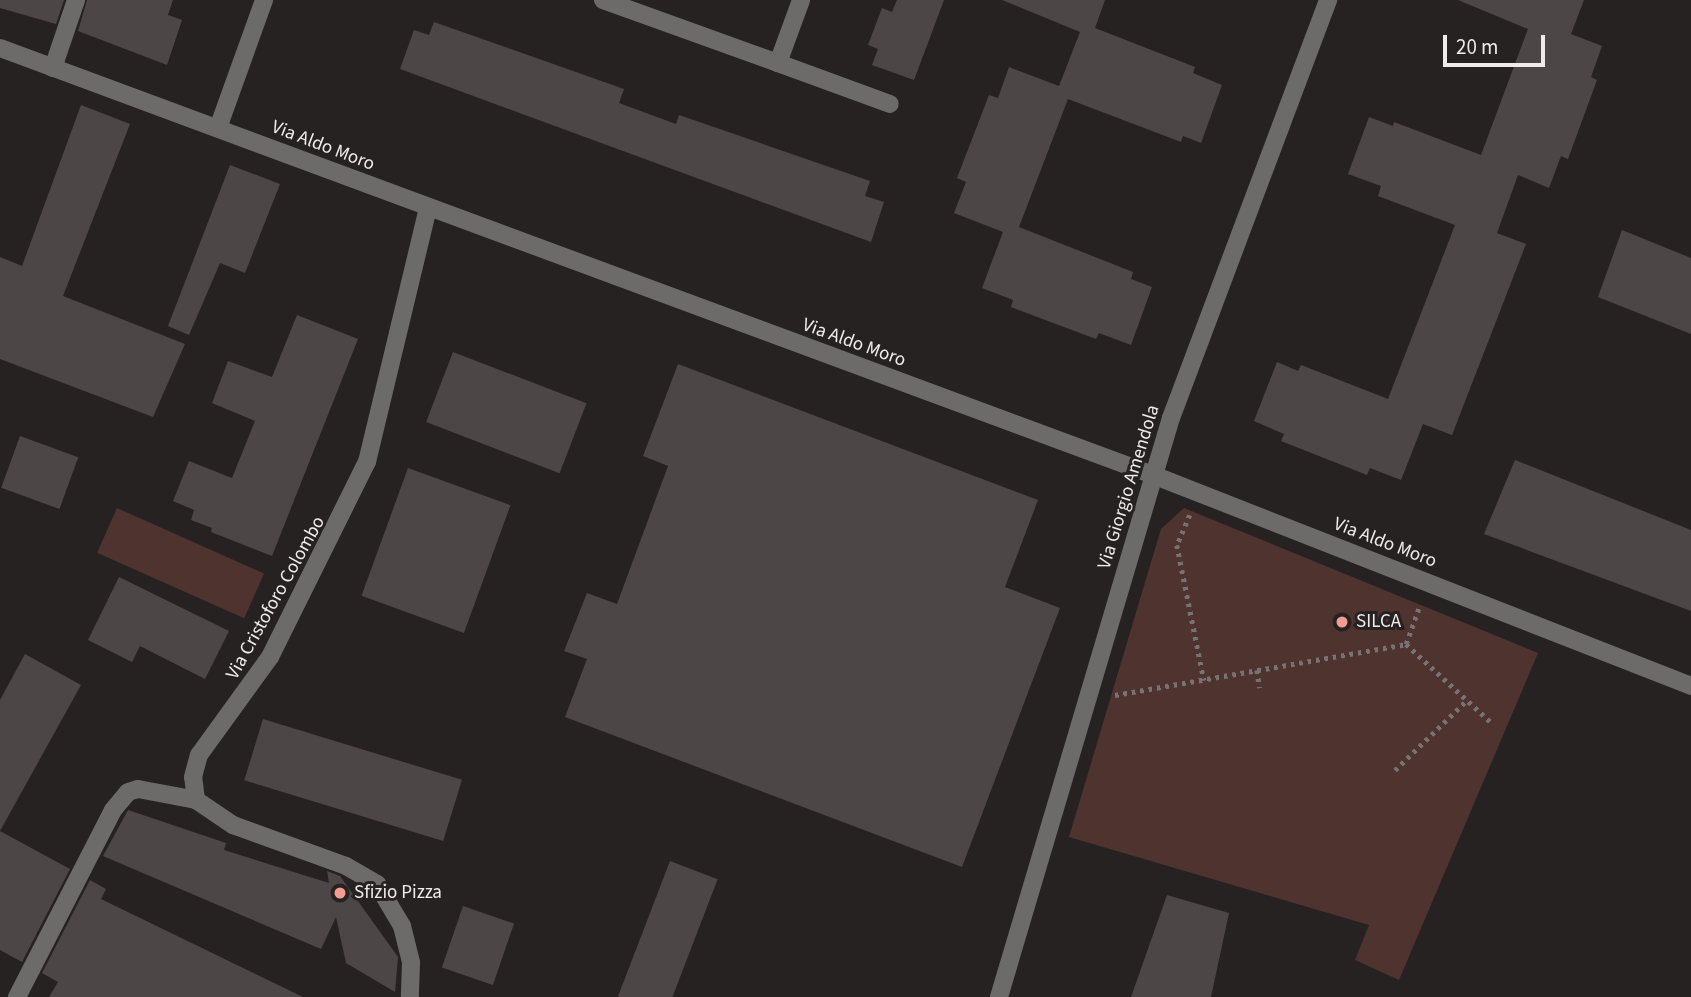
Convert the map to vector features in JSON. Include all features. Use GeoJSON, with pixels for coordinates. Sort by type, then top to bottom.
{"type":"FeatureCollection","features":[{"type":"Feature","properties":{"kind":"street"},"geometry":{"type":"LineString","coordinates":[[53,68],[76,0]]}},
{"type":"Feature","properties":{"kind":"street"},"geometry":{"type":"LineString","coordinates":[[218,128],[264,0]]}},
{"type":"Feature","properties":{"kind":"street"},"geometry":{"type":"LineString","coordinates":[[603,0],[890,104]]}},
{"type":"Feature","properties":{"kind":"street"},"geometry":{"type":"LineString","coordinates":[[778,63],[801,0]]}},
{"type":"Feature","properties":{"kind":"street","name":"Via Giorgio Amendola"},"geometry":{"type":"LineString","coordinates":[[999,997],[1153,475],[1240,229],[1328,0]]}},
{"type":"Feature","properties":{"kind":"street","name":"Via Aldo Moro"},"geometry":{"type":"LineString","coordinates":[[0,48],[1153,475],[1691,686]]}},
{"type":"Feature","properties":{"kind":"street","name":"Via Cristoforo Colombo"},"geometry":{"type":"LineString","coordinates":[[196,800],[193,777],[200,755],[237,709],[280,640],[367,462],[428,208]]}},
{"type":"Feature","properties":{"kind":"street"},"geometry":{"type":"LineString","coordinates":[[20,989],[119,800],[128,792],[148,789],[196,800],[233,825],[346,866],[377,884],[405,934],[410,997]]}},
{"type":"Feature","properties":{"kind":"path"},"geometry":{"type":"LineString","coordinates":[[1199,493],[1177,545],[1204,680]]}},
{"type":"Feature","properties":{"kind":"path"},"geometry":{"type":"LineString","coordinates":[[1406,644],[1428,583]]}},
{"type":"Feature","properties":{"kind":"path"},"geometry":{"type":"LineString","coordinates":[[1086,701],[1406,644]]}},
{"type":"Feature","properties":{"kind":"path"},"geometry":{"type":"LineString","coordinates":[[1406,644],[1493,724]]}},
{"type":"Feature","properties":{"kind":"path"},"geometry":{"type":"LineString","coordinates":[[1257,670],[1260,688]]}},
{"type":"Feature","properties":{"kind":"path"},"geometry":{"type":"LineString","coordinates":[[1395,770],[1467,700]]}},
{"type":"Feature","properties":{"kind":"shaded area"},"geometry":{"type":"Polygon","coordinates":[[[117,508],[264,573],[244,618],[97,553],[117,508]]]}},
{"type":"Feature","properties":{"kind":"shaded area"},"geometry":{"type":"Polygon","coordinates":[[[1184,508],[1538,653],[1399,980],[1355,960],[1369,925],[1069,837],[1161,529],[1184,508]]]}},
{"type":"Feature","properties":{"kind":"building"},"geometry":{"type":"Polygon","coordinates":[[[0,0],[64,0],[56,24],[0,8],[0,0]]]}},
{"type":"Feature","properties":{"kind":"building"},"geometry":{"type":"Polygon","coordinates":[[[87,0],[173,0],[168,15],[182,20],[167,65],[78,31],[87,0]]]}},
{"type":"Feature","properties":{"kind":"building"},"geometry":{"type":"Polygon","coordinates":[[[897,0],[944,0],[914,80],[872,65],[878,49],[868,45],[882,8],[892,12],[897,0]]]}},
{"type":"Feature","properties":{"kind":"building"},"geometry":{"type":"Polygon","coordinates":[[[1002,0],[1105,0],[1095,28],[1195,67],[1193,73],[1222,85],[1201,143],[1183,136],[1181,142],[1068,99],[1019,227],[1133,272],[1131,279],[1152,287],[1131,345],[1099,333],[1096,339],[1011,307],[1013,300],[982,288],[1003,232],[954,213],[966,182],[957,178],[989,95],[998,98],[1009,67],[1059,86],[1080,32],[1002,0]]]}},
{"type":"Feature","properties":{"kind":"building"},"geometry":{"type":"Polygon","coordinates":[[[1458,0],[1584,0],[1571,34],[1602,46],[1591,77],[1597,80],[1568,159],[1561,156],[1549,188],[1518,175],[1497,233],[1526,244],[1452,435],[1423,424],[1401,480],[1370,468],[1367,475],[1281,441],[1284,434],[1254,421],[1277,362],[1298,371],[1301,365],[1388,399],[1455,225],[1378,196],[1381,186],[1348,174],[1369,117],[1393,126],[1394,122],[1481,155],[1528,29],[1458,0]]]}},
{"type":"Feature","properties":{"kind":"building"},"geometry":{"type":"Polygon","coordinates":[[[434,22],[624,89],[619,103],[676,124],[679,115],[870,181],[865,196],[884,202],[871,242],[400,69],[414,30],[429,35],[434,22]]]}},
{"type":"Feature","properties":{"kind":"building"},"geometry":{"type":"Polygon","coordinates":[[[81,105],[130,124],[63,296],[185,344],[153,417],[0,359],[0,257],[22,266],[81,105]]]}},
{"type":"Feature","properties":{"kind":"building"},"geometry":{"type":"Polygon","coordinates":[[[230,165],[280,184],[245,273],[220,263],[189,335],[168,326],[230,165]]]}},
{"type":"Feature","properties":{"kind":"building"},"geometry":{"type":"Polygon","coordinates":[[[1622,230],[1691,258],[1691,334],[1598,297],[1622,230]]]}},
{"type":"Feature","properties":{"kind":"building"},"geometry":{"type":"Polygon","coordinates":[[[297,315],[358,339],[272,556],[211,532],[212,528],[191,520],[194,510],[173,501],[189,461],[232,478],[255,421],[212,403],[228,361],[272,377],[297,315]]]}},
{"type":"Feature","properties":{"kind":"building"},"geometry":{"type":"Polygon","coordinates":[[[453,352],[587,403],[560,473],[426,422],[453,352]]]}},
{"type":"Feature","properties":{"kind":"building"},"geometry":{"type":"Polygon","coordinates":[[[678,364],[1038,500],[1005,587],[1060,608],[962,867],[565,717],[587,659],[564,651],[587,593],[617,604],[668,466],[643,456],[678,364]]]}},
{"type":"Feature","properties":{"kind":"building"},"geometry":{"type":"Polygon","coordinates":[[[20,436],[78,457],[59,509],[1,488],[20,436]]]}},
{"type":"Feature","properties":{"kind":"building"},"geometry":{"type":"Polygon","coordinates":[[[1515,460],[1691,530],[1691,611],[1484,534],[1515,460]]]}},
{"type":"Feature","properties":{"kind":"building"},"geometry":{"type":"Polygon","coordinates":[[[408,468],[510,505],[464,633],[361,596],[408,468]]]}},
{"type":"Feature","properties":{"kind":"building"},"geometry":{"type":"Polygon","coordinates":[[[119,577],[229,631],[205,679],[140,646],[132,662],[88,640],[119,577]]]}},
{"type":"Feature","properties":{"kind":"building"},"geometry":{"type":"Polygon","coordinates":[[[25,654],[81,685],[0,831],[0,700],[25,654]]]}},
{"type":"Feature","properties":{"kind":"building"},"geometry":{"type":"Polygon","coordinates":[[[263,719],[462,780],[443,841],[244,780],[263,719]]]}},
{"type":"Feature","properties":{"kind":"building"},"geometry":{"type":"Polygon","coordinates":[[[128,810],[226,843],[224,850],[329,883],[327,871],[340,876],[398,957],[395,992],[346,963],[336,917],[321,949],[103,856],[128,810]]]}},
{"type":"Feature","properties":{"kind":"building"},"geometry":{"type":"Polygon","coordinates":[[[0,831],[70,869],[22,962],[0,950],[0,831]]]}},
{"type":"Feature","properties":{"kind":"building"},"geometry":{"type":"Polygon","coordinates":[[[670,861],[718,879],[672,997],[618,996],[670,861]]]}},
{"type":"Feature","properties":{"kind":"building"},"geometry":{"type":"Polygon","coordinates":[[[90,880],[106,889],[101,899],[303,997],[49,997],[58,982],[42,973],[90,880]]]}},
{"type":"Feature","properties":{"kind":"building"},"geometry":{"type":"Polygon","coordinates":[[[1167,895],[1229,913],[1211,997],[1131,997],[1167,895]]]}},
{"type":"Feature","properties":{"kind":"building"},"geometry":{"type":"Polygon","coordinates":[[[463,906],[514,924],[493,985],[442,967],[463,906]]]}},
{"type":"Feature","properties":{"kind":"place","name":"SILCA"},"geometry":{"type":"Point","coordinates":[1342,622]}},
{"type":"Feature","properties":{"kind":"place","name":"Sfizio Pizza"},"geometry":{"type":"Point","coordinates":[340,893]}}]}
